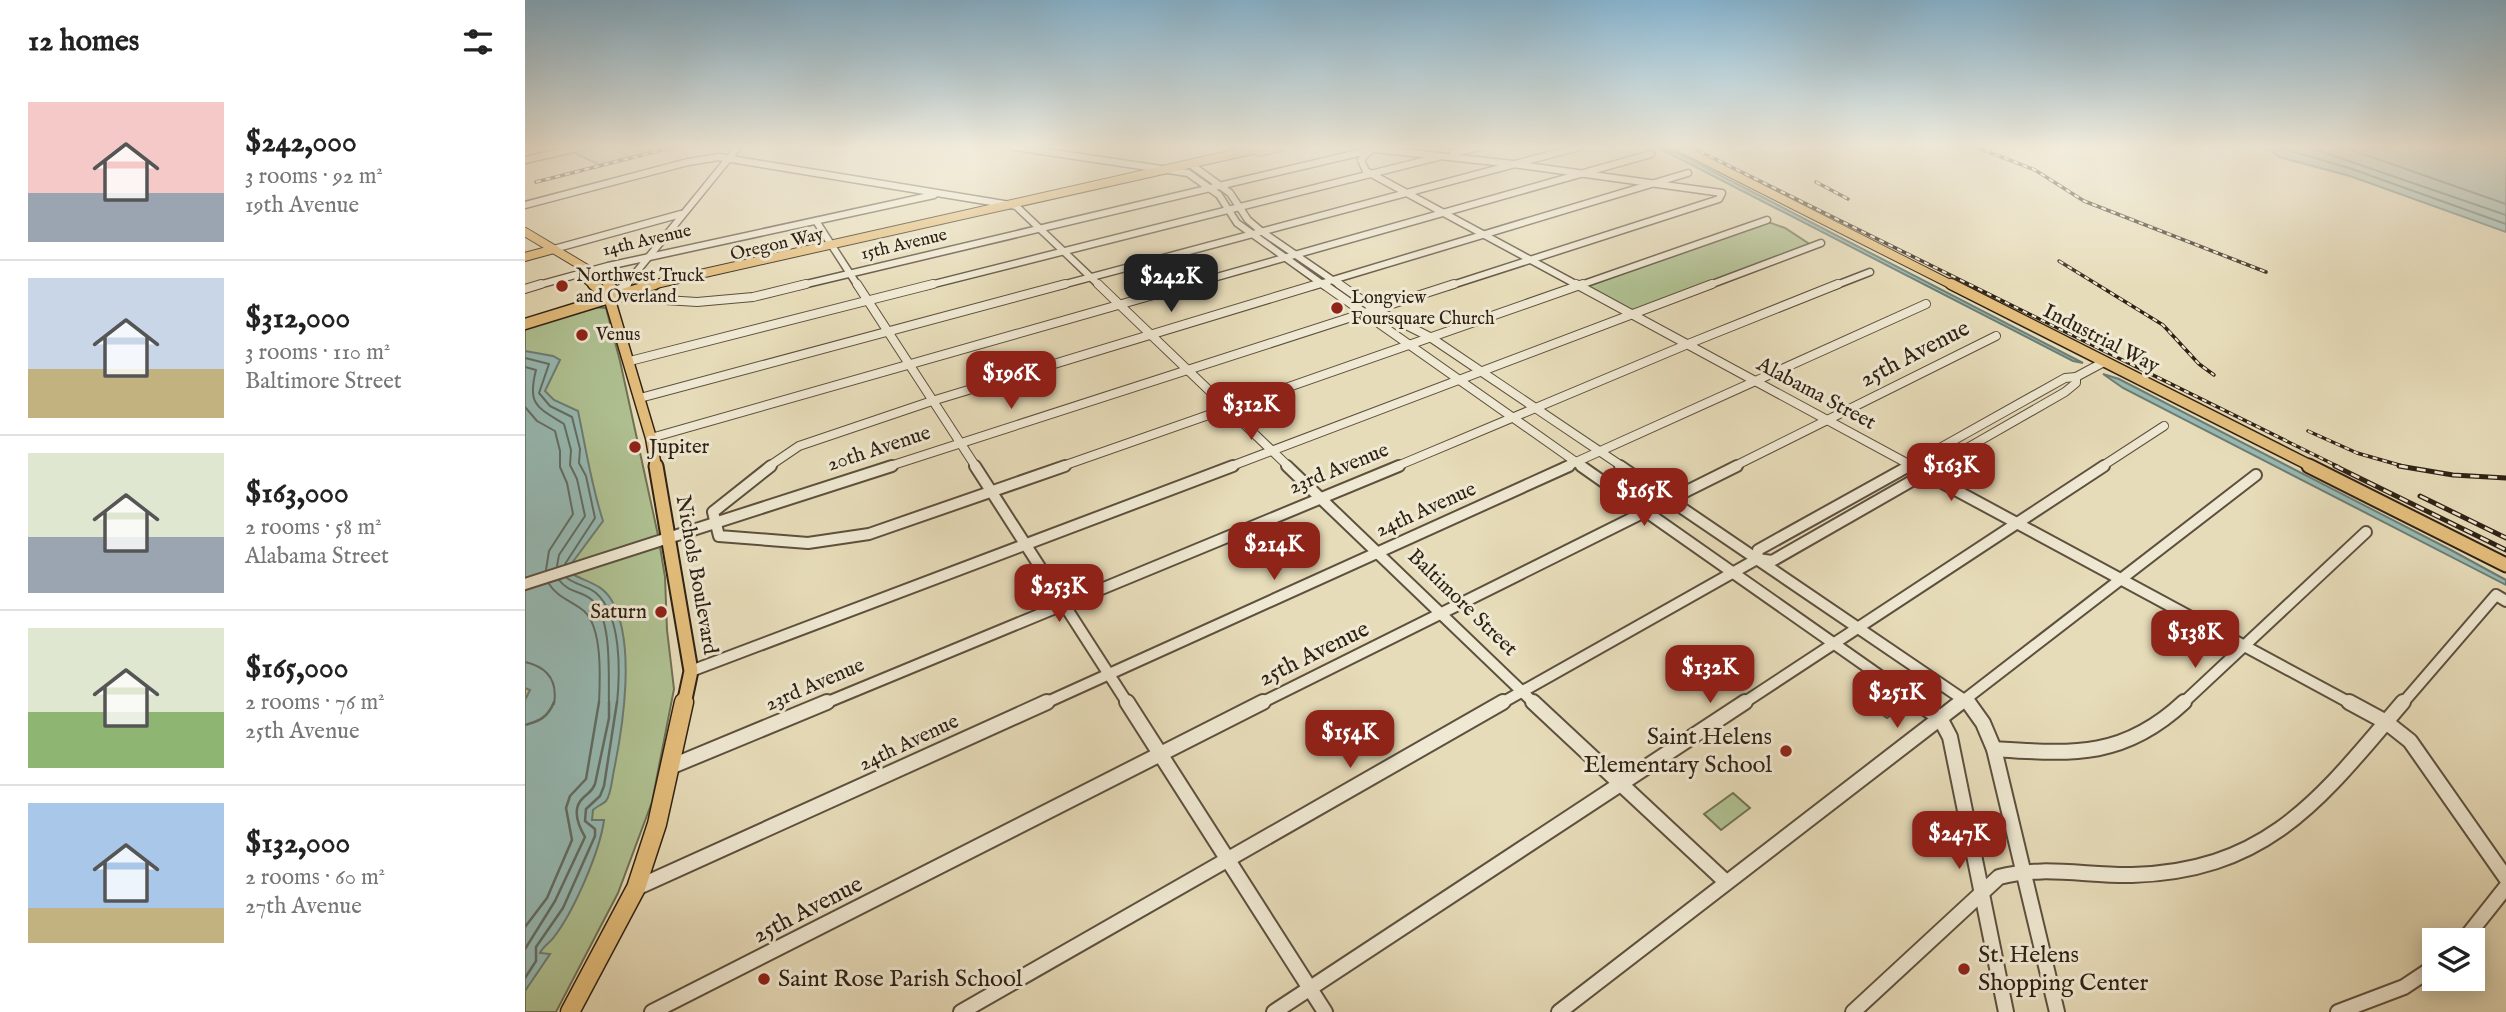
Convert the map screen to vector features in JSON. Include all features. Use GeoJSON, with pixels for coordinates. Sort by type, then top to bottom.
{"type":"FeatureCollection","features":[{"type":"Feature","properties":{"kind":"main road","name":"Oregon Way"},"geometry":{"type":"LineString","coordinates":[[609,297],[1057,194]]}},
{"type":"Feature","properties":{"kind":"main road","name":"Industrial Way"},"geometry":{"type":"LineString","coordinates":[[1773,194],[2506,565]]}},
{"type":"Feature","properties":{"kind":"main road"},"geometry":{"type":"LineString","coordinates":[[525,232],[589,270]]}},
{"type":"Feature","properties":{"kind":"main road"},"geometry":{"type":"LineString","coordinates":[[525,241],[578,273],[609,297]]}},
{"type":"Feature","properties":{"kind":"main road","name":"Oregon Way"},"geometry":{"type":"LineString","coordinates":[[609,297],[833,246]]}},
{"type":"Feature","properties":{"kind":"main road"},"geometry":{"type":"LineString","coordinates":[[525,257],[554,249]]}},
{"type":"Feature","properties":{"kind":"main road","name":"Nichols Boulevard"},"geometry":{"type":"LineString","coordinates":[[570,1012],[636,888],[657,824],[691,671],[651,438],[609,297],[614,291],[589,270]]}},
{"type":"Feature","properties":{"kind":"main road"},"geometry":{"type":"LineString","coordinates":[[647,299],[646,293],[654,288]]}},
{"type":"Feature","properties":{"kind":"main road","name":"15th Avenue"},"geometry":{"type":"LineString","coordinates":[[525,324],[609,297]]}},
{"type":"Feature","properties":{"kind":"main road"},"geometry":{"type":"LineString","coordinates":[[561,313],[595,306],[613,309]]}},
{"type":"Feature","properties":{"kind":"street"},"geometry":{"type":"LineString","coordinates":[[525,205],[566,194]]}},
{"type":"Feature","properties":{"kind":"street"},"geometry":{"type":"LineString","coordinates":[[609,297],[628,284],[698,194]]}},
{"type":"Feature","properties":{"kind":"street","name":"14th Avenue"},"geometry":{"type":"LineString","coordinates":[[525,289],[589,270],[935,194]]}},
{"type":"Feature","properties":{"kind":"street"},"geometry":{"type":"LineString","coordinates":[[948,194],[1013,205]]}},
{"type":"Feature","properties":{"kind":"street","name":"15th Avenue"},"geometry":{"type":"LineString","coordinates":[[609,297],[727,301],[852,274],[1180,194]]}},
{"type":"Feature","properties":{"kind":"street"},"geometry":{"type":"LineString","coordinates":[[1219,194],[1237,223],[1251,234],[1940,718],[1950,737],[2006,1012]]}},
{"type":"Feature","properties":{"kind":"street"},"geometry":{"type":"LineString","coordinates":[[1231,194],[1261,231],[1376,310],[1430,337],[1966,700],[1984,721],[1994,749],[2057,1012]]}},
{"type":"Feature","properties":{"kind":"street"},"geometry":{"type":"LineString","coordinates":[[630,361],[1290,194]]}},
{"type":"Feature","properties":{"kind":"street"},"geometry":{"type":"LineString","coordinates":[[640,398],[1401,194]]}},
{"type":"Feature","properties":{"kind":"street","name":"Alabama Street"},"geometry":{"type":"LineString","coordinates":[[1408,194],[2386,722],[2410,741],[2506,878]]}},
{"type":"Feature","properties":{"kind":"street"},"geometry":{"type":"LineString","coordinates":[[651,438],[1510,194]]}},
{"type":"Feature","properties":{"kind":"street"},"geometry":{"type":"LineString","coordinates":[[1618,194],[814,439],[787,453],[712,512],[719,536],[789,542],[827,542],[869,534],[1767,220]]}},
{"type":"Feature","properties":{"kind":"street","name":"20th Avenue"},"geometry":{"type":"LineString","coordinates":[[525,584],[1719,199],[1721,194]]}},
{"type":"Feature","properties":{"kind":"street","name":"Baltimore Street"},"geometry":{"type":"LineString","coordinates":[[1013,205],[1041,228],[1062,252],[1185,370],[1726,882]]}},
{"type":"Feature","properties":{"kind":"street"},"geometry":{"type":"LineString","coordinates":[[554,249],[681,214]]}},
{"type":"Feature","properties":{"kind":"street"},"geometry":{"type":"LineString","coordinates":[[816,220],[1064,602],[1107,674],[1228,857],[1325,1012]]}},
{"type":"Feature","properties":{"kind":"street"},"geometry":{"type":"LineString","coordinates":[[691,671],[1821,243]]}},
{"type":"Feature","properties":{"kind":"street","name":"23rd Avenue"},"geometry":{"type":"LineString","coordinates":[[669,767],[1537,409],[1688,344],[1870,272]]}},
{"type":"Feature","properties":{"kind":"street"},"geometry":{"type":"LineString","coordinates":[[613,309],[647,299]]}},
{"type":"Feature","properties":{"kind":"street","name":"24th Avenue"},"geometry":{"type":"LineString","coordinates":[[636,888],[1926,304]]}},
{"type":"Feature","properties":{"kind":"street","name":"25th Avenue"},"geometry":{"type":"LineString","coordinates":[[652,1012],[1159,754],[1996,336]]}},
{"type":"Feature","properties":{"kind":"street"},"geometry":{"type":"LineString","coordinates":[[1757,559],[1758,550],[2065,378],[2076,377],[2105,362]]}},
{"type":"Feature","properties":{"kind":"street"},"geometry":{"type":"LineString","coordinates":[[961,1012],[1228,857],[1757,559],[1772,561],[2065,392],[2076,383],[2076,377]]}},
{"type":"Feature","properties":{"kind":"street"},"geometry":{"type":"LineString","coordinates":[[1274,1012],[2164,426]]}},
{"type":"Feature","properties":{"kind":"street"},"geometry":{"type":"LineString","coordinates":[[1559,1012],[2256,475]]}},
{"type":"Feature","properties":{"kind":"street"},"geometry":{"type":"LineString","coordinates":[[1994,749],[2051,753],[2098,748],[2142,735],[2170,715],[2366,532]]}},
{"type":"Feature","properties":{"kind":"street"},"geometry":{"type":"LineString","coordinates":[[1853,1012],[1999,877],[2023,869],[2134,876],[2185,870],[2233,858],[2272,838],[2304,815],[2334,784],[2386,722],[2501,598]]}},
{"type":"Feature","properties":{"kind":"street"},"geometry":{"type":"LineString","coordinates":[[2474,928],[2506,887]]}},
{"type":"Feature","properties":{"kind":"street"},"geometry":{"type":"LineString","coordinates":[[2338,1012],[2404,987],[2422,975]]}},
{"type":"Feature","properties":{"kind":"green space"},"geometry":{"type":"Polygon","coordinates":[[[1768,222],[1785,228],[1811,245],[1633,311],[1586,286],[1768,222]]]}},
{"type":"Feature","properties":{"kind":"green space"},"geometry":{"type":"Polygon","coordinates":[[[593,307],[606,308],[658,535],[665,577],[667,630],[674,689],[652,802],[618,893],[556,1012],[525,1012],[525,329],[593,307]]]}},
{"type":"Feature","properties":{"kind":"green space"},"geometry":{"type":"Polygon","coordinates":[[[1882,688],[1905,704],[1887,718],[1864,702],[1882,688]]]}},
{"type":"Feature","properties":{"kind":"green space"},"geometry":{"type":"Polygon","coordinates":[[[1733,793],[1750,808],[1721,830],[1704,814],[1733,793]]]}},
{"type":"Feature","properties":{"kind":"water"},"geometry":{"type":"Polygon","coordinates":[[[1749,194],[1757,194],[2083,363],[2073,361],[1749,194]]]}},
{"type":"Feature","properties":{"kind":"water"},"geometry":{"type":"Polygon","coordinates":[[[2401,194],[2506,194],[2506,232],[2401,194]]]}},
{"type":"Feature","properties":{"kind":"water"},"geometry":{"type":"Polygon","coordinates":[[[525,351],[553,356],[560,360],[545,391],[554,400],[578,411],[603,521],[572,563],[574,575],[600,588],[612,601],[624,639],[626,661],[624,708],[610,791],[606,801],[593,810],[592,820],[604,820],[602,833],[570,912],[540,953],[550,954],[525,991],[525,700],[530,690],[525,688],[525,351]]]}},
{"type":"Feature","properties":{"kind":"water"},"geometry":{"type":"Polygon","coordinates":[[[2103,374],[2119,379],[2451,550],[2506,580],[2506,585],[2123,388],[2103,374]]]}},
{"type":"Feature","properties":{"kind":"railway"},"geometry":{"type":"LineString","coordinates":[[1787,194],[2339,467]]}},
{"type":"Feature","properties":{"kind":"railway"},"geometry":{"type":"LineString","coordinates":[[1839,194],[1848,199]]}},
{"type":"Feature","properties":{"kind":"railway"},"geometry":{"type":"LineString","coordinates":[[2073,194],[2084,201],[2266,272]]}},
{"type":"Feature","properties":{"kind":"railway"},"geometry":{"type":"LineString","coordinates":[[2059,261],[2163,325],[2199,364],[2214,375]]}},
{"type":"Feature","properties":{"kind":"railway"},"geometry":{"type":"LineString","coordinates":[[2308,431],[2357,453],[2406,467]]}},
{"type":"Feature","properties":{"kind":"railway"},"geometry":{"type":"LineString","coordinates":[[2335,466],[2506,550]]}},
{"type":"Feature","properties":{"kind":"railway"},"geometry":{"type":"LineString","coordinates":[[2399,466],[2453,475],[2506,478]]}},
{"type":"Feature","properties":{"kind":"railway"},"geometry":{"type":"LineString","coordinates":[[2420,496],[2506,538]]}},
{"type":"Feature","properties":{"kind":"place","name":"Northwest Truck and Overland"},"geometry":{"type":"Point","coordinates":[562,286]}},
{"type":"Feature","properties":{"kind":"place","name":"Longview Foursquare Church"},"geometry":{"type":"Point","coordinates":[1337,308]}},
{"type":"Feature","properties":{"kind":"place","name":"Venus"},"geometry":{"type":"Point","coordinates":[582,335]}},
{"type":"Feature","properties":{"kind":"place","name":"Jupiter"},"geometry":{"type":"Point","coordinates":[635,447]}},
{"type":"Feature","properties":{"kind":"place","name":"Saturn"},"geometry":{"type":"Point","coordinates":[661,612]}},
{"type":"Feature","properties":{"kind":"place","name":"Saint Helens Elementary School"},"geometry":{"type":"Point","coordinates":[1786,751]}},
{"type":"Feature","properties":{"kind":"place","name":"St. Helens Shopping Center"},"geometry":{"type":"Point","coordinates":[1964,969]}},
{"type":"Feature","properties":{"kind":"place","name":"Saint Rose Parish School"},"geometry":{"type":"Point","coordinates":[764,979]}}]}
